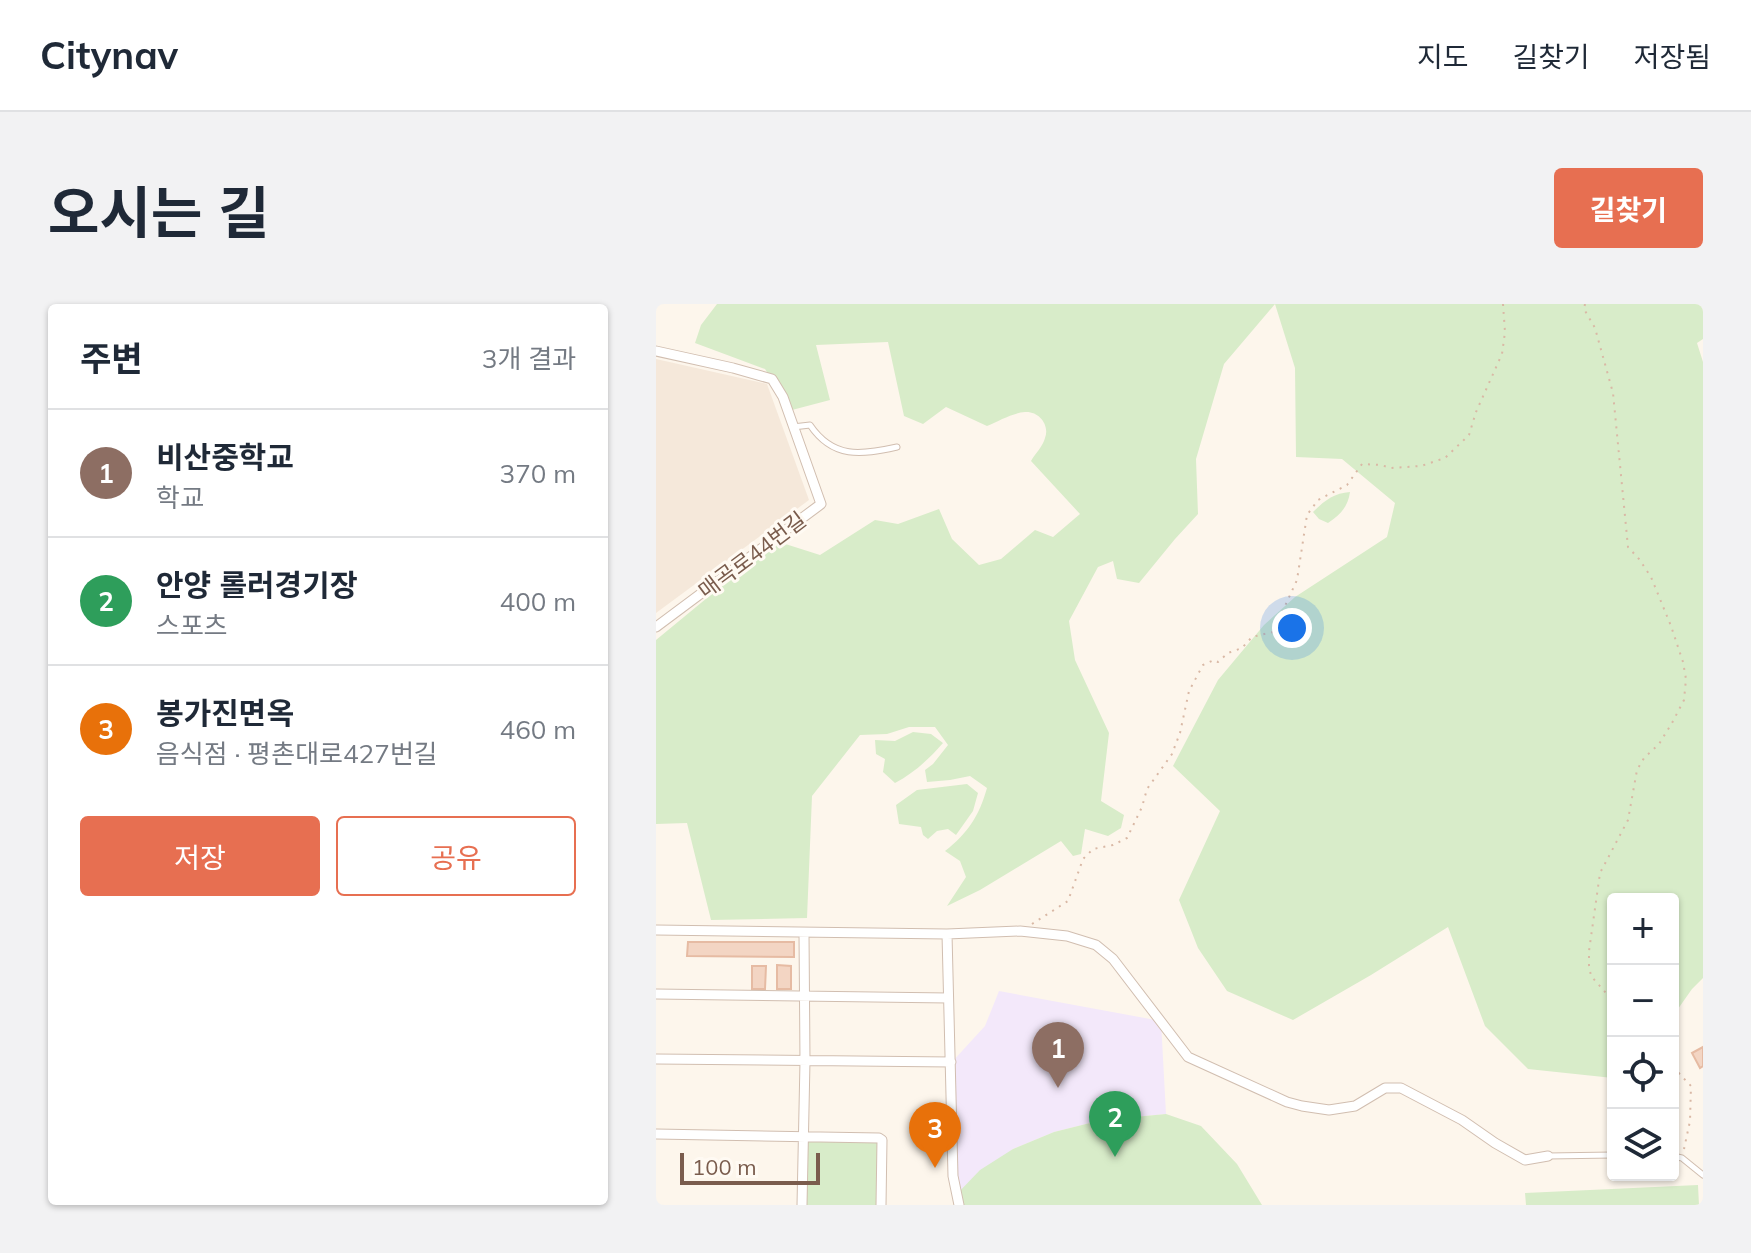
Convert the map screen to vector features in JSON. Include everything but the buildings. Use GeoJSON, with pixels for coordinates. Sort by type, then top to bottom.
{"type":"FeatureCollection","features":[{"type":"Feature","properties":{"kind":"street","name":"매곡로44번길"},"geometry":{"type":"LineString","coordinates":[[656,351],[772,379],[783,397],[821,504],[656,627]]}},
{"type":"Feature","properties":{"kind":"street"},"geometry":{"type":"LineString","coordinates":[[656,930],[947,934],[1020,931],[1067,936],[1096,945],[1113,959],[1188,1057],[1287,1102],[1329,1110],[1355,1106],[1385,1088],[1401,1088],[1462,1120],[1525,1160],[1548,1156]]}},
{"type":"Feature","properties":{"kind":"street"},"geometry":{"type":"LineString","coordinates":[[802,1205],[804,933]]}},
{"type":"Feature","properties":{"kind":"street"},"geometry":{"type":"LineString","coordinates":[[947,934],[953,1176],[957,1204]]}},
{"type":"Feature","properties":{"kind":"street"},"geometry":{"type":"LineString","coordinates":[[656,994],[948,998]]}},
{"type":"Feature","properties":{"kind":"street"},"geometry":{"type":"LineString","coordinates":[[656,1059],[951,1062]]}},
{"type":"Feature","properties":{"kind":"street"},"geometry":{"type":"LineString","coordinates":[[656,1134],[882,1140],[881,1205]]}},
{"type":"Feature","properties":{"kind":"lane"},"geometry":{"type":"LineString","coordinates":[[793,427],[810,425],[828,446],[841,451],[867,454],[897,447]]}},
{"type":"Feature","properties":{"kind":"lane"},"geometry":{"type":"LineString","coordinates":[[1548,1156],[1607,1155]]}},
{"type":"Feature","properties":{"kind":"lane"},"geometry":{"type":"LineString","coordinates":[[1679,1157],[1703,1175]]}},
{"type":"Feature","properties":{"kind":"path"},"geometry":{"type":"LineString","coordinates":[[1020,931],[1068,901],[1083,859],[1093,849],[1127,838],[1147,789],[1172,754],[1189,691],[1203,665],[1214,660],[1218,662],[1228,653],[1242,648],[1252,637],[1273,632],[1297,580],[1307,515],[1318,500],[1347,485],[1362,464],[1391,468],[1421,466],[1445,458],[1469,435],[1502,354],[1505,332],[1503,304]]}},
{"type":"Feature","properties":{"kind":"path"},"geometry":{"type":"LineString","coordinates":[[1585,304],[1584,309],[1595,328],[1613,393],[1628,547],[1651,577],[1671,626],[1686,679],[1684,700],[1672,723],[1637,770],[1628,820],[1600,873],[1589,966],[1591,976],[1607,994]]}},
{"type":"Feature","properties":{"kind":"path"},"geometry":{"type":"LineString","coordinates":[[1679,1073],[1691,1086],[1690,1121],[1682,1158]]}},
{"type":"Feature","properties":{"kind":"shaded area"},"geometry":{"type":"Polygon","coordinates":[[[656,359],[767,384],[809,500],[656,613],[656,359]]]}},
{"type":"Feature","properties":{"kind":"shaded area"},"geometry":{"type":"Polygon","coordinates":[[[999,991],[1161,1021],[1166,1114],[1102,1120],[1054,1132],[1013,1149],[955,1195],[951,1063],[985,1026],[999,991]]]}},
{"type":"Feature","properties":{"kind":"green space"},"geometry":{"type":"Polygon","coordinates":[[[717,304],[1275,304],[1224,364],[1196,459],[1198,514],[1139,583],[1117,579],[1113,561],[1098,567],[1069,621],[1075,660],[1109,733],[1101,801],[1124,815],[1121,828],[1108,836],[1085,829],[1081,854],[1073,856],[1061,841],[980,890],[947,906],[966,877],[960,861],[945,851],[972,823],[987,788],[970,776],[927,782],[925,770],[948,745],[935,727],[909,727],[887,734],[860,735],[812,796],[807,918],[711,920],[687,823],[656,824],[656,640],[776,541],[820,555],[875,520],[898,524],[939,509],[952,539],[979,565],[1001,559],[1035,530],[1053,537],[1080,514],[1031,461],[1043,444],[1046,433],[1045,424],[1039,416],[1025,412],[987,426],[946,407],[923,424],[904,416],[888,342],[816,345],[830,400],[792,410],[765,369],[695,343],[701,325],[717,304]]]}},
{"type":"Feature","properties":{"kind":"green space"},"geometry":{"type":"Polygon","coordinates":[[[1275,304],[1703,304],[1703,339],[1697,343],[1703,362],[1703,978],[1679,1007],[1679,893],[1607,893],[1607,1077],[1528,1069],[1485,1026],[1448,927],[1293,1020],[1227,991],[1198,948],[1179,900],[1220,811],[1173,766],[1218,680],[1264,625],[1295,597],[1387,537],[1395,503],[1342,459],[1296,457],[1295,368],[1275,304]]]}},
{"type":"Feature","properties":{"kind":"green space"},"geometry":{"type":"Polygon","coordinates":[[[1350,492],[1343,510],[1328,523],[1313,512],[1330,498],[1350,492]]]}},
{"type":"Feature","properties":{"kind":"green space"},"geometry":{"type":"Polygon","coordinates":[[[913,732],[931,734],[943,743],[909,775],[895,783],[883,772],[885,759],[876,754],[875,740],[895,741],[913,732]]]}},
{"type":"Feature","properties":{"kind":"green space"},"geometry":{"type":"Polygon","coordinates":[[[967,784],[978,793],[973,811],[956,835],[948,829],[937,831],[928,839],[921,827],[899,824],[896,805],[917,790],[967,784]]]}},
{"type":"Feature","properties":{"kind":"green space"},"geometry":{"type":"Polygon","coordinates":[[[1166,1114],[1201,1126],[1237,1164],[1262,1205],[958,1205],[955,1196],[980,1170],[1013,1149],[1054,1132],[1102,1120],[1166,1114]]]}},
{"type":"Feature","properties":{"kind":"green space"},"geometry":{"type":"Polygon","coordinates":[[[806,1139],[878,1141],[877,1205],[805,1205],[806,1139]]]}},
{"type":"Feature","properties":{"kind":"green space"},"geometry":{"type":"Polygon","coordinates":[[[1698,1185],[1699,1205],[1526,1205],[1525,1193],[1698,1185]]]}},
{"type":"Feature","properties":{"kind":"place","name":"비산중학교"},"geometry":{"type":"Point","coordinates":[1058,1088]}},
{"type":"Feature","properties":{"kind":"place","name":"안양 롤러경기장"},"geometry":{"type":"Point","coordinates":[1115,1157]}},
{"type":"Feature","properties":{"kind":"place","name":"봉가진면옥"},"geometry":{"type":"Point","coordinates":[935,1168]}}]}
